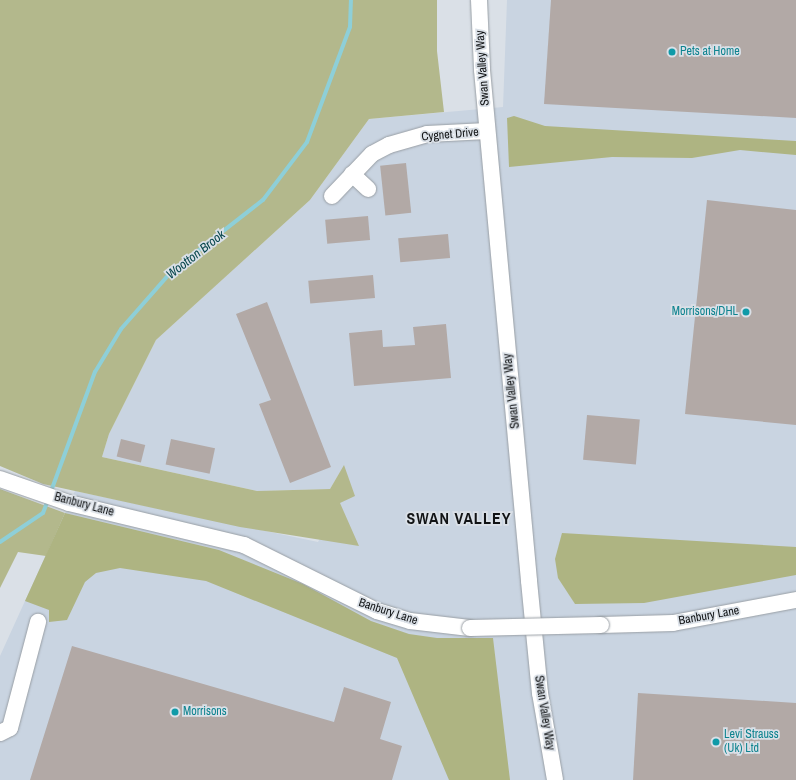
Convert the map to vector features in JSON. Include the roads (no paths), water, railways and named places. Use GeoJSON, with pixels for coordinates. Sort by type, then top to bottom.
{"type":"FeatureCollection","features":[{"type":"Feature","properties":{"kind":"street","name":"Swan Valley Way"},"geometry":{"type":"LineString","coordinates":[[479,0],[488,131],[539,686],[555,780]]}},
{"type":"Feature","properties":{"kind":"street","name":"Cygnet Drive"},"geometry":{"type":"LineString","coordinates":[[332,196],[372,154],[389,145],[427,134],[488,131]]}},
{"type":"Feature","properties":{"kind":"street"},"geometry":{"type":"LineString","coordinates":[[352,174],[368,189]]}},
{"type":"Feature","properties":{"kind":"street","name":"Banbury Lane"},"geometry":{"type":"LineString","coordinates":[[0,479],[69,503],[222,538],[268,555],[377,611],[417,622],[470,628],[673,623],[796,600]]}},
{"type":"Feature","properties":{"kind":"street"},"geometry":{"type":"LineString","coordinates":[[0,733],[10,728],[38,622]]}},
{"type":"Feature","properties":{"kind":"waterway","name":"Wootton Brook"},"geometry":{"type":"LineString","coordinates":[[50,494],[95,372],[121,329],[172,271],[263,200],[307,142],[350,27],[351,0]]}},
{"type":"Feature","properties":{"kind":"waterway","name":"Wootton Brook"},"geometry":{"type":"LineString","coordinates":[[0,542],[43,513],[48,500]]}},
{"type":"Feature","properties":{"kind":"place","name":"Pets at Home"},"geometry":{"type":"Point","coordinates":[672,52]}},
{"type":"Feature","properties":{"kind":"place","name":"Morrisons/DHL"},"geometry":{"type":"Point","coordinates":[746,312]}},
{"type":"Feature","properties":{"kind":"place","name":"Morrisons"},"geometry":{"type":"Point","coordinates":[175,712]}},
{"type":"Feature","properties":{"kind":"place","name":"Levi Strauss (Uk) Ltd"},"geometry":{"type":"Point","coordinates":[716,742]}},
{"type":"Feature","properties":{"kind":"district","name":"SWAN VALLEY"},"geometry":{"type":"Point","coordinates":[459,518]}}]}
